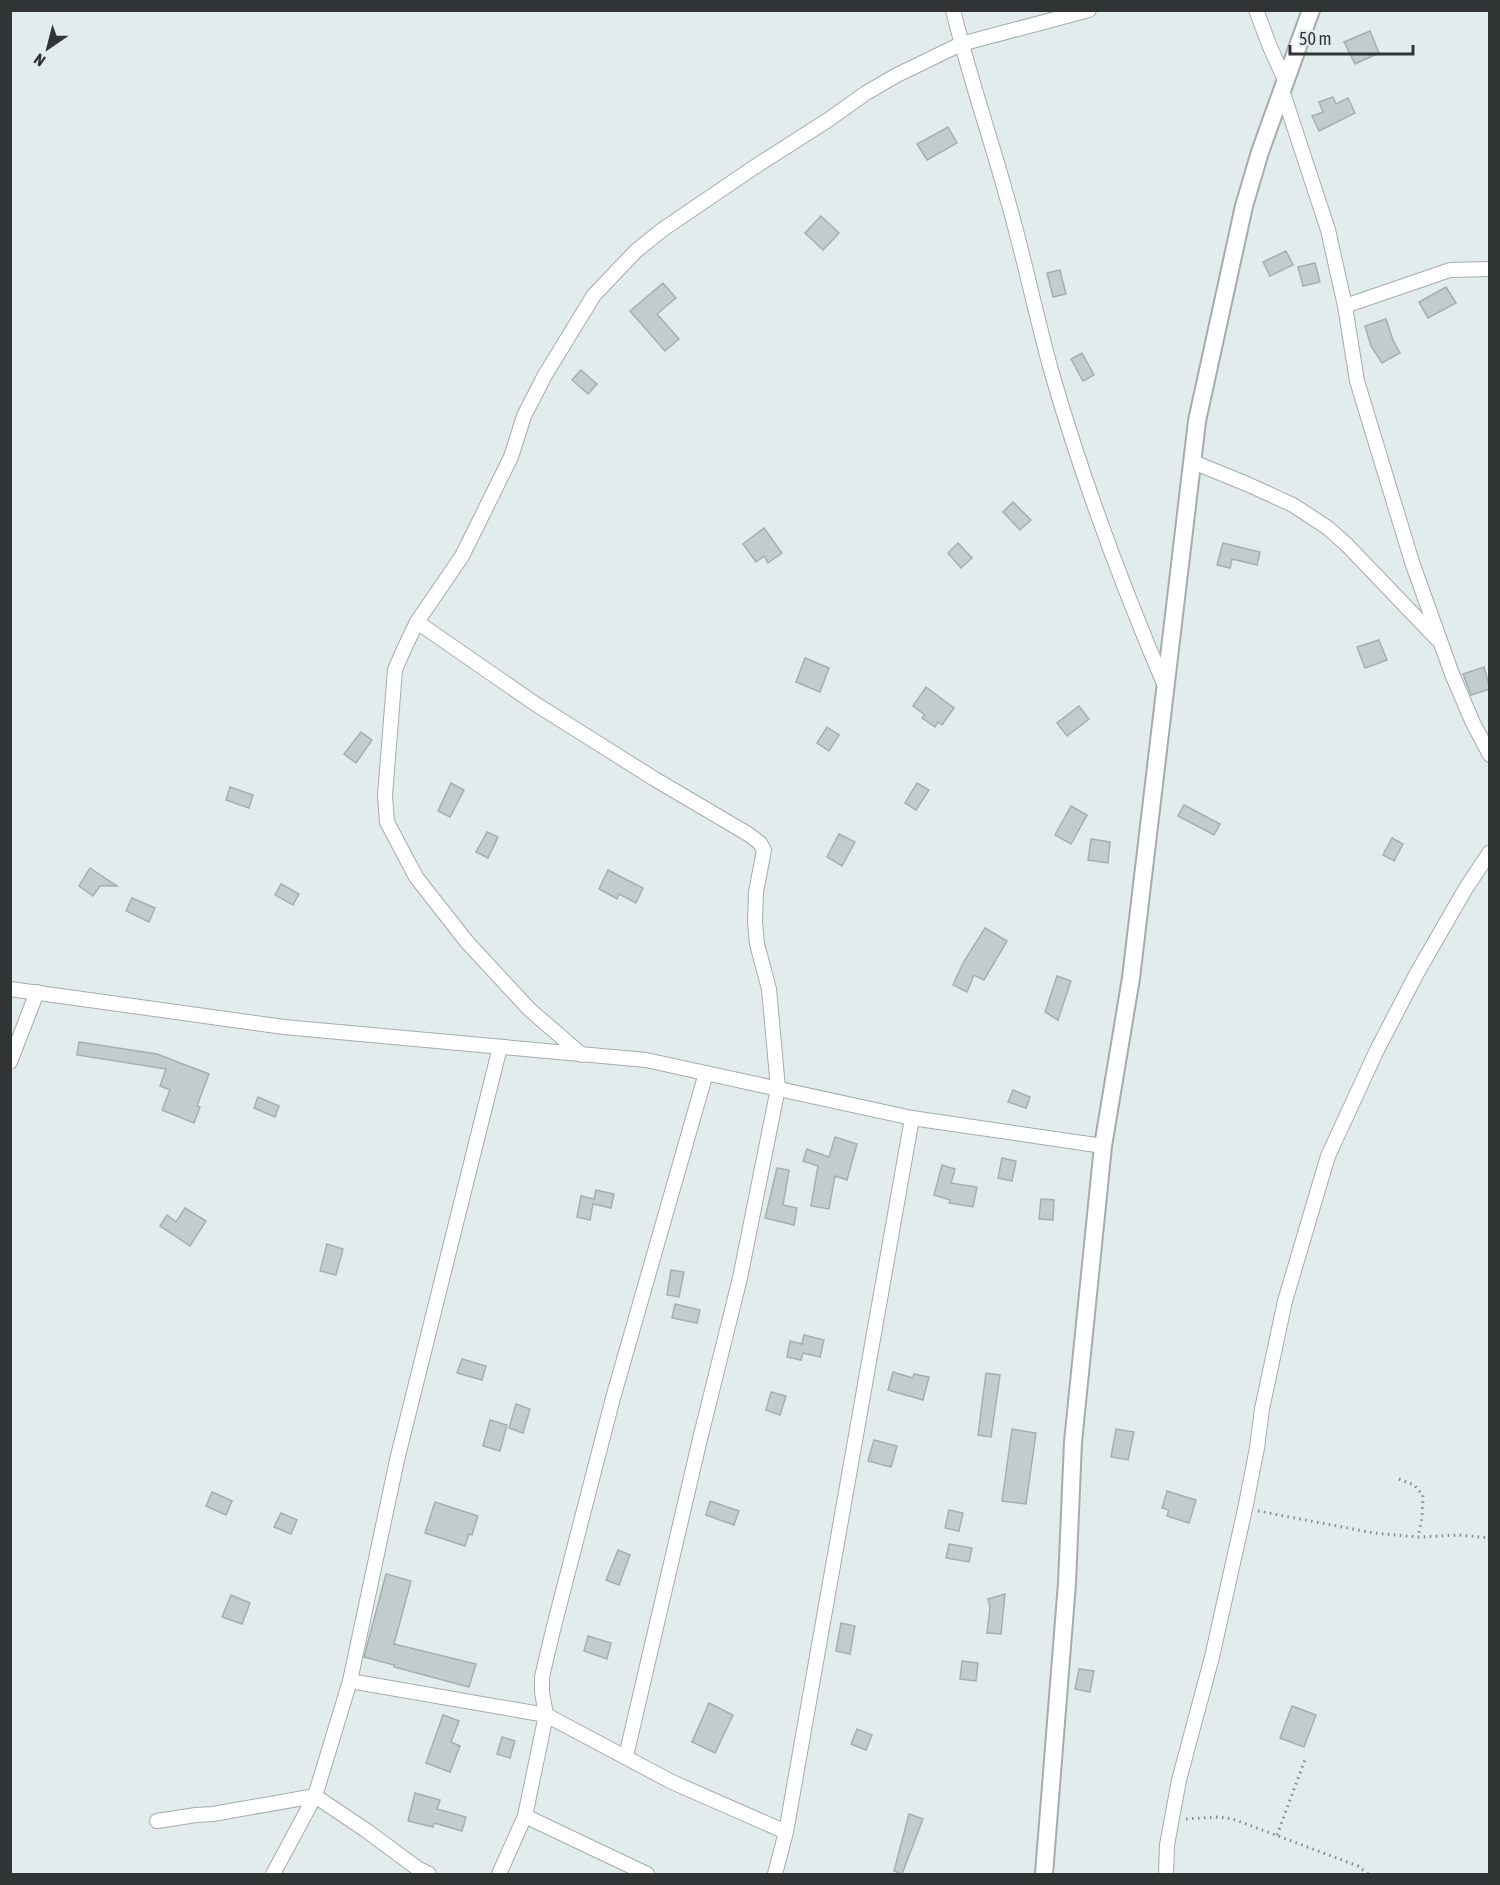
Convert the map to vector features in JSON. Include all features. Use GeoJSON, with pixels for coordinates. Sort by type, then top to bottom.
{"type":"FeatureCollection","features":[{"type":"Feature","properties":{"kind":"street"},"geometry":{"type":"LineString","coordinates":[[953,10],[1006,195],[1051,369],[1070,430],[1118,570],[1166,687]]}},
{"type":"Feature","properties":{"kind":"street"},"geometry":{"type":"LineString","coordinates":[[582,1055],[530,1010],[467,942],[416,877],[387,822],[385,795],[395,670],[417,622],[462,556],[511,457],[524,416],[545,375],[589,303],[612,274],[662,230],[866,93],[897,75],[961,44],[1089,10]]}},
{"type":"Feature","properties":{"kind":"street"},"geometry":{"type":"LineString","coordinates":[[1256,10],[1283,85],[1328,230],[1345,306],[1357,381],[1412,562],[1473,723],[1490,755]]}},
{"type":"Feature","properties":{"kind":"street"},"geometry":{"type":"LineString","coordinates":[[1044,1875],[1066,1583],[1073,1442],[1103,1146],[1131,978],[1197,421],[1244,206],[1283,85],[1311,10]]}},
{"type":"Feature","properties":{"kind":"street"},"geometry":{"type":"LineString","coordinates":[[1345,306],[1450,270],[1490,269]]}},
{"type":"Feature","properties":{"kind":"street"},"geometry":{"type":"LineString","coordinates":[[1192,462],[1293,505],[1328,528],[1442,644]]}},
{"type":"Feature","properties":{"kind":"street"},"geometry":{"type":"LineString","coordinates":[[417,622],[534,702],[653,778],[738,828],[760,843],[764,850],[756,892],[754,922],[756,944],[769,989],[778,1088],[740,1278],[626,1756]]}},
{"type":"Feature","properties":{"kind":"street"},"geometry":{"type":"LineString","coordinates":[[1166,1875],[1167,1845],[1179,1780],[1212,1657],[1245,1509],[1262,1409],[1285,1301],[1328,1156],[1377,1050],[1417,973],[1466,888],[1490,852]]}},
{"type":"Feature","properties":{"kind":"street"},"geometry":{"type":"LineString","coordinates":[[10,989],[237,1021],[646,1060],[912,1118],[1103,1146]]}},
{"type":"Feature","properties":{"kind":"street"},"geometry":{"type":"LineString","coordinates":[[10,1062],[38,992]]}},
{"type":"Feature","properties":{"kind":"street"},"geometry":{"type":"LineString","coordinates":[[273,1875],[315,1796],[350,1681],[397,1460],[500,1047]]}},
{"type":"Feature","properties":{"kind":"street"},"geometry":{"type":"LineString","coordinates":[[499,1875],[525,1816],[546,1715],[542,1677],[553,1630],[613,1398],[705,1073]]}},
{"type":"Feature","properties":{"kind":"street"},"geometry":{"type":"LineString","coordinates":[[775,1875],[786,1832],[912,1118]]}},
{"type":"Feature","properties":{"kind":"street"},"geometry":{"type":"LineString","coordinates":[[350,1681],[546,1715],[672,1782],[786,1832]]}},
{"type":"Feature","properties":{"kind":"street"},"geometry":{"type":"LineString","coordinates":[[157,1821],[213,1814],[315,1796],[429,1875]]}},
{"type":"Feature","properties":{"kind":"street"},"geometry":{"type":"LineString","coordinates":[[525,1816],[647,1875]]}},
{"type":"Feature","properties":{"kind":"path"},"geometry":{"type":"LineString","coordinates":[[1399,1479],[1414,1485],[1422,1495],[1422,1518],[1418,1537]]}},
{"type":"Feature","properties":{"kind":"path"},"geometry":{"type":"LineString","coordinates":[[1245,1509],[1374,1533],[1418,1537],[1459,1535],[1490,1538]]}},
{"type":"Feature","properties":{"kind":"path"},"geometry":{"type":"LineString","coordinates":[[1277,1835],[1306,1757]]}},
{"type":"Feature","properties":{"kind":"path"},"geometry":{"type":"LineString","coordinates":[[1172,1820],[1218,1817],[1233,1819],[1358,1866],[1368,1875]]}},
{"type":"Feature","properties":{"kind":"building"},"geometry":{"type":"Polygon","coordinates":[[[1370,31],[1379,53],[1355,64],[1344,42],[1370,31]]]}},
{"type":"Feature","properties":{"kind":"building"},"geometry":{"type":"Polygon","coordinates":[[[1333,97],[1336,104],[1348,98],[1355,113],[1319,131],[1312,116],[1323,112],[1319,102],[1333,97]]]}},
{"type":"Feature","properties":{"kind":"building"},"geometry":{"type":"Polygon","coordinates":[[[948,127],[957,143],[927,160],[917,144],[948,127]]]}},
{"type":"Feature","properties":{"kind":"building"},"geometry":{"type":"Polygon","coordinates":[[[821,216],[839,233],[823,250],[805,233],[821,216]]]}},
{"type":"Feature","properties":{"kind":"building"},"geometry":{"type":"Polygon","coordinates":[[[1286,251],[1293,265],[1270,276],[1263,262],[1286,251]]]}},
{"type":"Feature","properties":{"kind":"building"},"geometry":{"type":"Polygon","coordinates":[[[1315,263],[1320,282],[1303,286],[1298,267],[1315,263]]]}},
{"type":"Feature","properties":{"kind":"building"},"geometry":{"type":"Polygon","coordinates":[[[1060,270],[1066,294],[1053,297],[1047,273],[1060,270]]]}},
{"type":"Feature","properties":{"kind":"building"},"geometry":{"type":"Polygon","coordinates":[[[663,283],[676,298],[657,314],[679,339],[665,351],[630,311],[663,283]]]}},
{"type":"Feature","properties":{"kind":"building"},"geometry":{"type":"Polygon","coordinates":[[[1446,287],[1456,303],[1428,318],[1419,302],[1446,287]]]}},
{"type":"Feature","properties":{"kind":"building"},"geometry":{"type":"Polygon","coordinates":[[[1386,319],[1400,353],[1382,363],[1371,346],[1365,326],[1386,319]]]}},
{"type":"Feature","properties":{"kind":"building"},"geometry":{"type":"Polygon","coordinates":[[[1082,353],[1094,375],[1083,381],[1071,359],[1082,353]]]}},
{"type":"Feature","properties":{"kind":"building"},"geometry":{"type":"Polygon","coordinates":[[[581,370],[597,384],[588,394],[572,380],[581,370]]]}},
{"type":"Feature","properties":{"kind":"building"},"geometry":{"type":"Polygon","coordinates":[[[1013,502],[1031,520],[1020,530],[1003,512],[1013,502]]]}},
{"type":"Feature","properties":{"kind":"building"},"geometry":{"type":"Polygon","coordinates":[[[764,528],[782,553],[768,563],[764,556],[756,562],[743,544],[764,528]]]}},
{"type":"Feature","properties":{"kind":"building"},"geometry":{"type":"Polygon","coordinates":[[[958,543],[972,558],[961,568],[948,553],[958,543]]]}},
{"type":"Feature","properties":{"kind":"building"},"geometry":{"type":"Polygon","coordinates":[[[1223,543],[1260,552],[1257,565],[1232,559],[1230,568],[1217,565],[1223,543]]]}},
{"type":"Feature","properties":{"kind":"building"},"geometry":{"type":"Polygon","coordinates":[[[1379,640],[1387,660],[1365,668],[1357,647],[1379,640]]]}},
{"type":"Feature","properties":{"kind":"building"},"geometry":{"type":"Polygon","coordinates":[[[805,658],[829,668],[820,692],[796,682],[805,658]]]}},
{"type":"Feature","properties":{"kind":"building"},"geometry":{"type":"Polygon","coordinates":[[[1484,667],[1490,689],[1471,695],[1463,674],[1484,667]]]}},
{"type":"Feature","properties":{"kind":"building"},"geometry":{"type":"Polygon","coordinates":[[[926,687],[954,708],[942,725],[938,722],[935,727],[922,718],[925,715],[913,706],[926,687]]]}},
{"type":"Feature","properties":{"kind":"building"},"geometry":{"type":"Polygon","coordinates":[[[1079,706],[1089,719],[1067,736],[1057,723],[1079,706]]]}},
{"type":"Feature","properties":{"kind":"building"},"geometry":{"type":"Polygon","coordinates":[[[827,727],[839,735],[829,751],[817,743],[827,727]]]}},
{"type":"Feature","properties":{"kind":"building"},"geometry":{"type":"Polygon","coordinates":[[[361,732],[372,740],[356,763],[344,754],[361,732]]]}},
{"type":"Feature","properties":{"kind":"building"},"geometry":{"type":"Polygon","coordinates":[[[451,783],[464,790],[450,817],[438,811],[451,783]]]}},
{"type":"Feature","properties":{"kind":"building"},"geometry":{"type":"Polygon","coordinates":[[[917,783],[929,790],[916,810],[905,803],[917,783]]]}},
{"type":"Feature","properties":{"kind":"building"},"geometry":{"type":"Polygon","coordinates":[[[230,787],[253,795],[249,808],[226,800],[230,787]]]}},
{"type":"Feature","properties":{"kind":"building"},"geometry":{"type":"Polygon","coordinates":[[[1184,805],[1220,824],[1214,835],[1178,816],[1184,805]]]}},
{"type":"Feature","properties":{"kind":"building"},"geometry":{"type":"Polygon","coordinates":[[[1071,806],[1087,815],[1071,844],[1055,835],[1071,806]]]}},
{"type":"Feature","properties":{"kind":"building"},"geometry":{"type":"Polygon","coordinates":[[[487,832],[498,837],[488,858],[476,852],[487,832]]]}},
{"type":"Feature","properties":{"kind":"building"},"geometry":{"type":"Polygon","coordinates":[[[839,834],[855,842],[842,866],[827,857],[839,834]]]}},
{"type":"Feature","properties":{"kind":"building"},"geometry":{"type":"Polygon","coordinates":[[[1392,838],[1403,844],[1394,861],[1383,855],[1392,838]]]}},
{"type":"Feature","properties":{"kind":"building"},"geometry":{"type":"Polygon","coordinates":[[[1091,839],[1110,842],[1108,863],[1088,860],[1091,839]]]}},
{"type":"Feature","properties":{"kind":"building"},"geometry":{"type":"Polygon","coordinates":[[[90,868],[117,886],[100,886],[93,896],[79,886],[90,868]]]}},
{"type":"Feature","properties":{"kind":"building"},"geometry":{"type":"Polygon","coordinates":[[[608,870],[643,888],[636,903],[619,894],[617,899],[599,889],[608,870]]]}},
{"type":"Feature","properties":{"kind":"building"},"geometry":{"type":"Polygon","coordinates":[[[281,884],[299,894],[293,905],[275,895],[281,884]]]}},
{"type":"Feature","properties":{"kind":"building"},"geometry":{"type":"Polygon","coordinates":[[[132,898],[155,908],[149,922],[126,911],[132,898]]]}},
{"type":"Feature","properties":{"kind":"building"},"geometry":{"type":"Polygon","coordinates":[[[985,928],[1007,941],[984,980],[974,975],[967,992],[953,985],[963,963],[985,928]]]}},
{"type":"Feature","properties":{"kind":"building"},"geometry":{"type":"Polygon","coordinates":[[[1057,976],[1071,981],[1058,1020],[1045,1012],[1057,976]]]}},
{"type":"Feature","properties":{"kind":"building"},"geometry":{"type":"Polygon","coordinates":[[[79,1042],[157,1054],[209,1074],[197,1106],[200,1107],[194,1123],[162,1110],[170,1090],[160,1086],[166,1069],[77,1055],[79,1042]]]}},
{"type":"Feature","properties":{"kind":"building"},"geometry":{"type":"Polygon","coordinates":[[[1013,1090],[1030,1097],[1026,1108],[1008,1102],[1013,1090]]]}},
{"type":"Feature","properties":{"kind":"building"},"geometry":{"type":"Polygon","coordinates":[[[258,1097],[279,1106],[275,1117],[254,1108],[258,1097]]]}},
{"type":"Feature","properties":{"kind":"building"},"geometry":{"type":"Polygon","coordinates":[[[835,1137],[857,1144],[847,1180],[835,1176],[829,1209],[811,1206],[818,1166],[803,1161],[807,1149],[829,1157],[835,1137]]]}},
{"type":"Feature","properties":{"kind":"building"},"geometry":{"type":"Polygon","coordinates":[[[1002,1158],[1016,1161],[1012,1181],[998,1178],[1002,1158]]]}},
{"type":"Feature","properties":{"kind":"building"},"geometry":{"type":"Polygon","coordinates":[[[942,1165],[955,1169],[951,1183],[977,1187],[973,1207],[949,1203],[950,1200],[934,1195],[942,1165]]]}},
{"type":"Feature","properties":{"kind":"building"},"geometry":{"type":"Polygon","coordinates":[[[777,1168],[789,1170],[783,1205],[797,1208],[794,1225],[765,1218],[777,1168]]]}},
{"type":"Feature","properties":{"kind":"building"},"geometry":{"type":"Polygon","coordinates":[[[596,1190],[614,1194],[611,1208],[593,1204],[590,1220],[577,1217],[581,1196],[594,1199],[596,1190]]]}},
{"type":"Feature","properties":{"kind":"building"},"geometry":{"type":"Polygon","coordinates":[[[1041,1199],[1054,1200],[1053,1220],[1039,1219],[1041,1199]]]}},
{"type":"Feature","properties":{"kind":"building"},"geometry":{"type":"Polygon","coordinates":[[[185,1208],[206,1221],[190,1246],[160,1226],[167,1215],[176,1222],[185,1208]]]}},
{"type":"Feature","properties":{"kind":"building"},"geometry":{"type":"Polygon","coordinates":[[[327,1244],[343,1249],[336,1275],[320,1271],[327,1244]]]}},
{"type":"Feature","properties":{"kind":"building"},"geometry":{"type":"Polygon","coordinates":[[[671,1270],[684,1272],[679,1297],[667,1295],[671,1270]]]}},
{"type":"Feature","properties":{"kind":"building"},"geometry":{"type":"Polygon","coordinates":[[[675,1304],[700,1310],[697,1323],[672,1318],[675,1304]]]}},
{"type":"Feature","properties":{"kind":"building"},"geometry":{"type":"Polygon","coordinates":[[[804,1335],[824,1340],[820,1357],[803,1353],[801,1360],[787,1357],[790,1341],[802,1344],[804,1335]]]}},
{"type":"Feature","properties":{"kind":"building"},"geometry":{"type":"Polygon","coordinates":[[[462,1359],[486,1366],[482,1380],[457,1373],[462,1359]]]}},
{"type":"Feature","properties":{"kind":"building"},"geometry":{"type":"Polygon","coordinates":[[[893,1372],[913,1378],[914,1374],[929,1377],[923,1400],[888,1390],[893,1372]]]}},
{"type":"Feature","properties":{"kind":"building"},"geometry":{"type":"Polygon","coordinates":[[[986,1373],[1000,1375],[991,1437],[978,1435],[986,1373]]]}},
{"type":"Feature","properties":{"kind":"building"},"geometry":{"type":"Polygon","coordinates":[[[771,1392],[786,1396],[780,1415],[766,1410],[771,1392]]]}},
{"type":"Feature","properties":{"kind":"building"},"geometry":{"type":"Polygon","coordinates":[[[516,1404],[530,1409],[523,1433],[509,1428],[516,1404]]]}},
{"type":"Feature","properties":{"kind":"building"},"geometry":{"type":"Polygon","coordinates":[[[490,1420],[507,1425],[500,1451],[483,1446],[490,1420]]]}},
{"type":"Feature","properties":{"kind":"building"},"geometry":{"type":"Polygon","coordinates":[[[1012,1429],[1036,1433],[1026,1504],[1002,1501],[1012,1429]]]}},
{"type":"Feature","properties":{"kind":"building"},"geometry":{"type":"Polygon","coordinates":[[[1116,1429],[1134,1432],[1128,1460],[1111,1457],[1116,1429]]]}},
{"type":"Feature","properties":{"kind":"building"},"geometry":{"type":"Polygon","coordinates":[[[874,1440],[897,1446],[891,1467],[868,1461],[874,1440]]]}},
{"type":"Feature","properties":{"kind":"building"},"geometry":{"type":"Polygon","coordinates":[[[1167,1491],[1196,1500],[1189,1523],[1167,1516],[1169,1510],[1162,1508],[1167,1491]]]}},
{"type":"Feature","properties":{"kind":"building"},"geometry":{"type":"Polygon","coordinates":[[[212,1492],[232,1501],[226,1515],[206,1506],[212,1492]]]}},
{"type":"Feature","properties":{"kind":"building"},"geometry":{"type":"Polygon","coordinates":[[[710,1501],[739,1511],[734,1525],[706,1515],[710,1501]]]}},
{"type":"Feature","properties":{"kind":"building"},"geometry":{"type":"Polygon","coordinates":[[[435,1502],[478,1516],[472,1535],[469,1534],[465,1546],[425,1533],[435,1502]]]}},
{"type":"Feature","properties":{"kind":"building"},"geometry":{"type":"Polygon","coordinates":[[[949,1510],[963,1513],[959,1531],[945,1528],[949,1510]]]}},
{"type":"Feature","properties":{"kind":"building"},"geometry":{"type":"Polygon","coordinates":[[[281,1513],[297,1520],[291,1534],[274,1527],[281,1513]]]}},
{"type":"Feature","properties":{"kind":"building"},"geometry":{"type":"Polygon","coordinates":[[[949,1544],[972,1548],[969,1562],[946,1558],[949,1544]]]}},
{"type":"Feature","properties":{"kind":"building"},"geometry":{"type":"Polygon","coordinates":[[[618,1550],[630,1555],[619,1585],[606,1580],[618,1550]]]}},
{"type":"Feature","properties":{"kind":"building"},"geometry":{"type":"Polygon","coordinates":[[[386,1574],[411,1581],[394,1644],[476,1664],[469,1687],[364,1657],[386,1574]]]}},
{"type":"Feature","properties":{"kind":"building"},"geometry":{"type":"Polygon","coordinates":[[[1005,1594],[1001,1634],[987,1633],[990,1607],[988,1599],[1005,1594]]]}},
{"type":"Feature","properties":{"kind":"building"},"geometry":{"type":"Polygon","coordinates":[[[231,1595],[250,1603],[242,1624],[222,1617],[231,1595]]]}},
{"type":"Feature","properties":{"kind":"building"},"geometry":{"type":"Polygon","coordinates":[[[841,1623],[855,1626],[850,1654],[836,1651],[841,1623]]]}},
{"type":"Feature","properties":{"kind":"building"},"geometry":{"type":"Polygon","coordinates":[[[588,1636],[611,1643],[607,1659],[584,1651],[588,1636]]]}},
{"type":"Feature","properties":{"kind":"building"},"geometry":{"type":"Polygon","coordinates":[[[962,1661],[978,1663],[976,1681],[960,1679],[962,1661]]]}},
{"type":"Feature","properties":{"kind":"building"},"geometry":{"type":"Polygon","coordinates":[[[1079,1669],[1094,1671],[1090,1692],[1075,1689],[1079,1669]]]}},
{"type":"Feature","properties":{"kind":"building"},"geometry":{"type":"Polygon","coordinates":[[[709,1703],[733,1715],[715,1753],[692,1742],[709,1703]]]}},
{"type":"Feature","properties":{"kind":"building"},"geometry":{"type":"Polygon","coordinates":[[[1292,1706],[1316,1715],[1304,1747],[1280,1738],[1292,1706]]]}},
{"type":"Feature","properties":{"kind":"building"},"geometry":{"type":"Polygon","coordinates":[[[443,1715],[459,1721],[451,1742],[460,1746],[450,1772],[426,1763],[443,1715]]]}},
{"type":"Feature","properties":{"kind":"building"},"geometry":{"type":"Polygon","coordinates":[[[857,1729],[872,1735],[866,1750],[851,1744],[857,1729]]]}},
{"type":"Feature","properties":{"kind":"building"},"geometry":{"type":"Polygon","coordinates":[[[502,1737],[515,1741],[510,1758],[497,1754],[502,1737]]]}},
{"type":"Feature","properties":{"kind":"building"},"geometry":{"type":"Polygon","coordinates":[[[415,1793],[440,1800],[437,1809],[466,1817],[462,1831],[434,1823],[433,1827],[408,1821],[415,1793]]]}},
{"type":"Feature","properties":{"kind":"building"},"geometry":{"type":"Polygon","coordinates":[[[909,1814],[923,1819],[902,1874],[894,1871],[909,1814]]]}}]}
